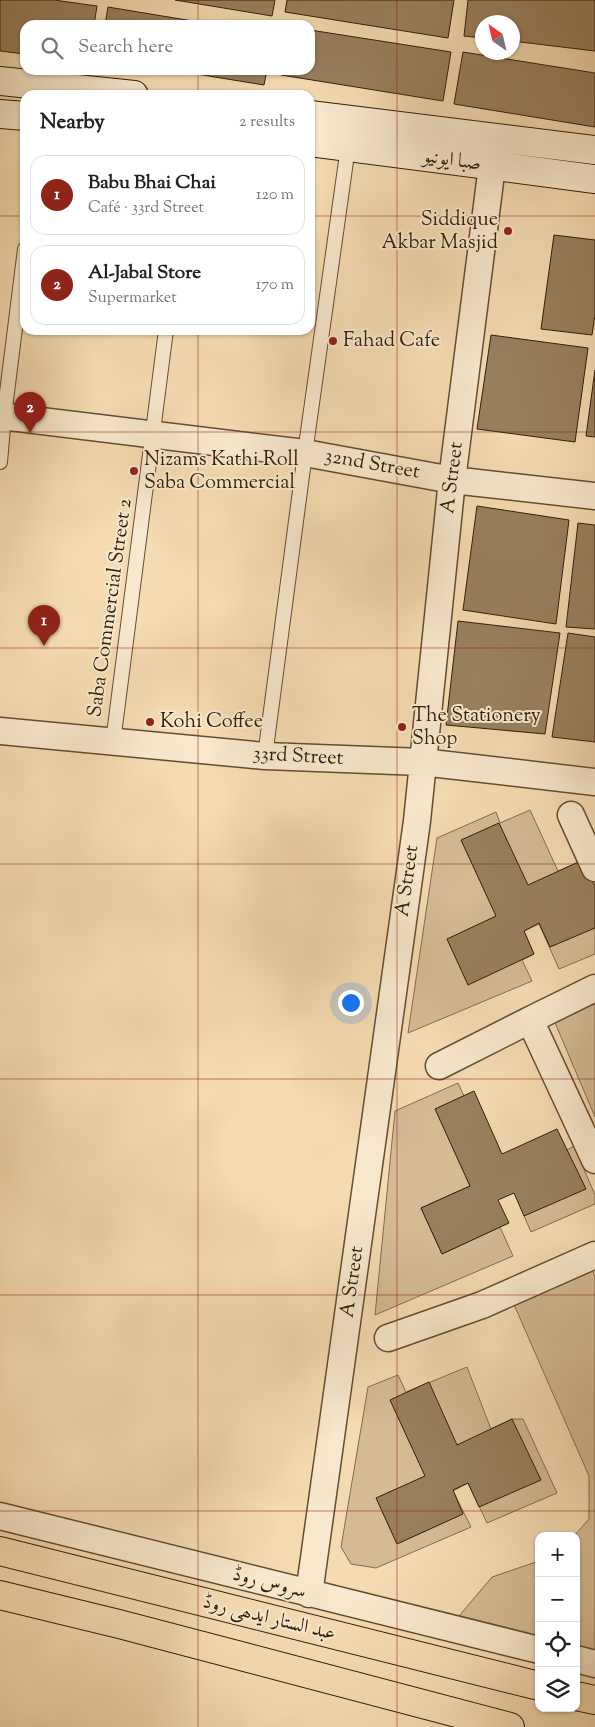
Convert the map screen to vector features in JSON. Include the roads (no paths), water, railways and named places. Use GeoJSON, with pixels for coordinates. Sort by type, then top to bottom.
{"type":"FeatureCollection","features":[{"type":"Feature","properties":{"kind":"main road"},"geometry":{"type":"LineString","coordinates":[[0,81],[86,90]]}},
{"type":"Feature","properties":{"kind":"main road"},"geometry":{"type":"LineString","coordinates":[[0,114],[20,116]]}},
{"type":"Feature","properties":{"kind":"main road","name":"صبا ایونیو"},"geometry":{"type":"LineString","coordinates":[[315,116],[595,150]]}},
{"type":"Feature","properties":{"kind":"main road","name":"صبا ایونیو"},"geometry":{"type":"LineString","coordinates":[[315,143],[595,179]]}},
{"type":"Feature","properties":{"kind":"main road","name":"عبد الستار ایدھی روڈ"},"geometry":{"type":"LineString","coordinates":[[0,1550],[535,1685]]}},
{"type":"Feature","properties":{"kind":"main road"},"geometry":{"type":"LineString","coordinates":[[0,1595],[510,1727]]}},
{"type":"Feature","properties":{"kind":"main road"},"geometry":{"type":"LineString","coordinates":[[580,1697],[595,1700]]}},
{"type":"Feature","properties":{"kind":"street","name":"A Street"},"geometry":{"type":"LineString","coordinates":[[309,1594],[416,821],[452,480],[492,166]]}},
{"type":"Feature","properties":{"kind":"street","name":"32nd Street"},"geometry":{"type":"LineString","coordinates":[[2,416],[305,453],[452,480],[595,496]]}},
{"type":"Feature","properties":{"kind":"street","name":"33rd Street"},"geometry":{"type":"LineString","coordinates":[[0,731],[265,756],[422,762],[595,782]]}},
{"type":"Feature","properties":{"kind":"street"},"geometry":{"type":"LineString","coordinates":[[571,815],[595,868]]}},
{"type":"Feature","properties":{"kind":"street"},"geometry":{"type":"LineString","coordinates":[[438,1066],[595,988]]}},
{"type":"Feature","properties":{"kind":"street"},"geometry":{"type":"LineString","coordinates":[[530,1020],[595,1160]]}},
{"type":"Feature","properties":{"kind":"street"},"geometry":{"type":"LineString","coordinates":[[388,1338],[482,1305],[595,1255]]}},
{"type":"Feature","properties":{"kind":"street","name":"سروس روڈ"},"geometry":{"type":"LineString","coordinates":[[0,1516],[535,1649]]}},
{"type":"Feature","properties":{"kind":"street"},"geometry":{"type":"LineString","coordinates":[[580,1660],[595,1664]]}},
{"type":"Feature","properties":{"kind":"lane"},"geometry":{"type":"LineString","coordinates":[[265,756],[348,147]]}},
{"type":"Feature","properties":{"kind":"lane"},"geometry":{"type":"LineString","coordinates":[[0,462],[2,416],[20,285]]}},
{"type":"Feature","properties":{"kind":"lane","name":"Saba Commercial Street 2"},"geometry":{"type":"LineString","coordinates":[[113,742],[165,335]]}},
{"type":"Feature","properties":{"kind":"place","name":"Siddique Akbar Masjid"},"geometry":{"type":"Point","coordinates":[508,231]}},
{"type":"Feature","properties":{"kind":"place","name":"Fahad Cafe"},"geometry":{"type":"Point","coordinates":[333,341]}},
{"type":"Feature","properties":{"kind":"place","name":"Al-Jabal Store"},"geometry":{"type":"Point","coordinates":[30,433]}},
{"type":"Feature","properties":{"kind":"place","name":"Nizams Kathi Roll Saba Commercial"},"geometry":{"type":"Point","coordinates":[134,471]}},
{"type":"Feature","properties":{"kind":"place","name":"Babu Bhai Chai"},"geometry":{"type":"Point","coordinates":[44,646]}},
{"type":"Feature","properties":{"kind":"place","name":"Kohi Coffee"},"geometry":{"type":"Point","coordinates":[150,722]}},
{"type":"Feature","properties":{"kind":"place","name":"The Stationery Shop"},"geometry":{"type":"Point","coordinates":[402,727]}}]}
